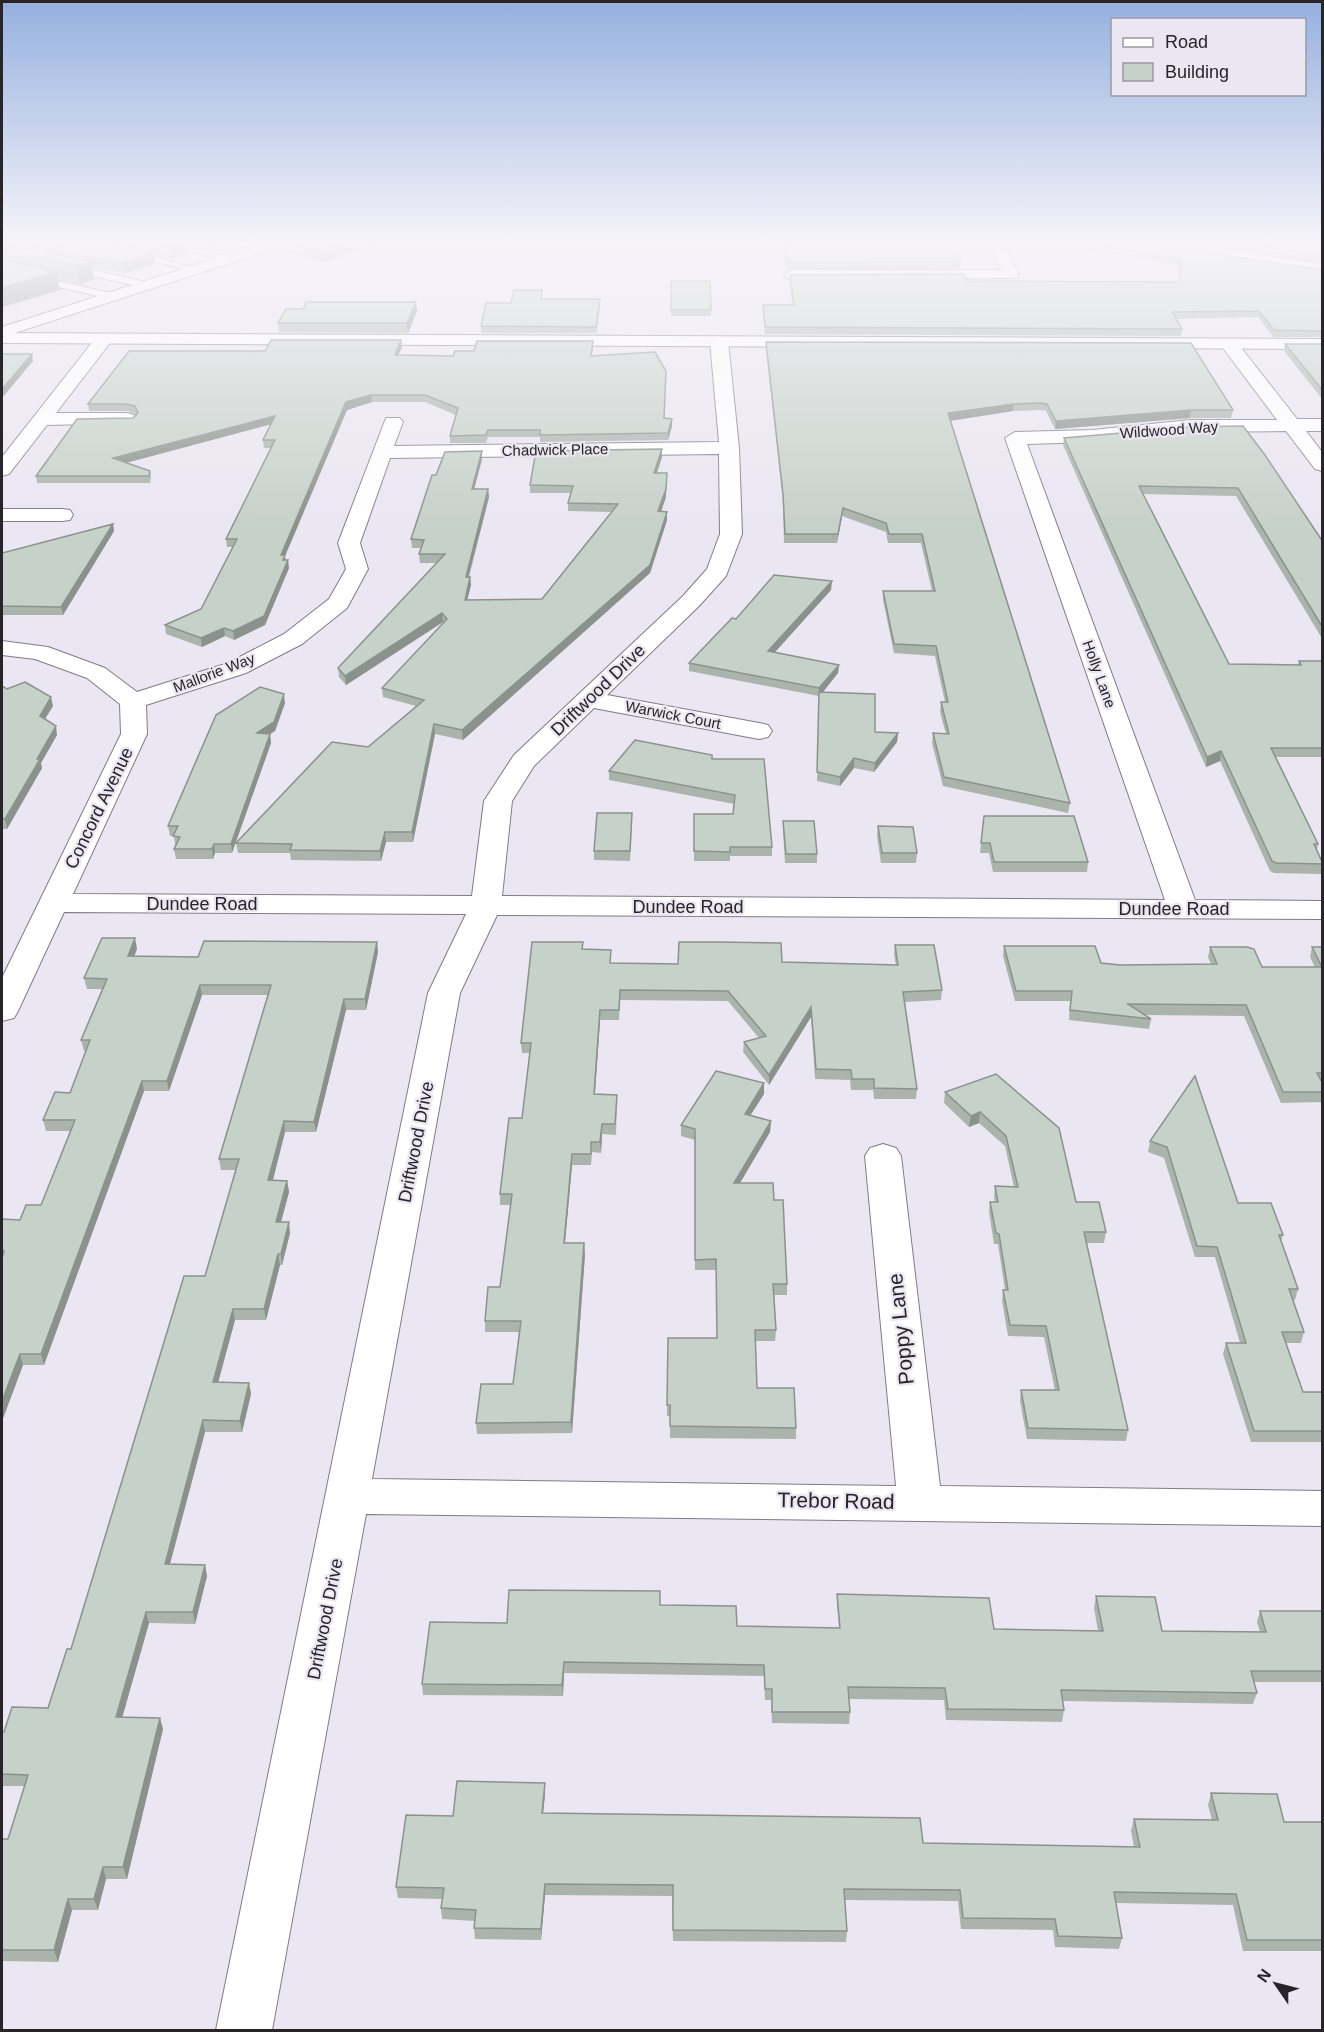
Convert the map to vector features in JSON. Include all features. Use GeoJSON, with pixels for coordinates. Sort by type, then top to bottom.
{"type":"FeatureCollection","features":[{"type":"Feature","properties":{"kind":"street"},"geometry":{"type":"LineString","coordinates":[[2,338],[1323,344]]}},
{"type":"Feature","properties":{"kind":"street"},"geometry":{"type":"LineString","coordinates":[[2,470],[104,339]]}},
{"type":"Feature","properties":{"kind":"street","name":"Driftwood Drive"},"geometry":{"type":"LineString","coordinates":[[244,2031],[349,1496],[444,993],[486,905],[498,801],[524,761],[691,602],[718,572],[730,534],[729,448],[719,341]]}},
{"type":"Feature","properties":{"kind":"street"},"geometry":{"type":"LineString","coordinates":[[1229,344],[1323,465]]}},
{"type":"Feature","properties":{"kind":"street"},"geometry":{"type":"LineString","coordinates":[[41,419],[127,419]]}},
{"type":"Feature","properties":{"kind":"street","name":"Mallorie Way"},"geometry":{"type":"LineString","coordinates":[[134,701],[237,668],[292,639],[339,603],[357,569],[350,543],[393,422]]}},
{"type":"Feature","properties":{"kind":"street","name":"Wildwood Way"},"geometry":{"type":"LineString","coordinates":[[1015,438],[1092,436],[1190,426],[1323,425]]}},
{"type":"Feature","properties":{"kind":"street","name":"Holly Lane"},"geometry":{"type":"LineString","coordinates":[[1015,438],[1182,909]]}},
{"type":"Feature","properties":{"kind":"street","name":"Chadwick Place"},"geometry":{"type":"LineString","coordinates":[[382,452],[729,448]]}},
{"type":"Feature","properties":{"kind":"street"},"geometry":{"type":"LineString","coordinates":[[2,514],[62,515]]}},
{"type":"Feature","properties":{"kind":"street"},"geometry":{"type":"LineString","coordinates":[[2,648],[39,652],[96,673],[134,701]]}},
{"type":"Feature","properties":{"kind":"street","name":"Warwick Court"},"geometry":{"type":"LineString","coordinates":[[587,699],[759,731]]}},
{"type":"Feature","properties":{"kind":"street","name":"Concord Avenue"},"geometry":{"type":"LineString","coordinates":[[2,1011],[134,735],[134,701]]}},
{"type":"Feature","properties":{"kind":"street","name":"Dundee Road"},"geometry":{"type":"LineString","coordinates":[[54,903],[1323,910]]}},
{"type":"Feature","properties":{"kind":"street","name":"Poppy Lane"},"geometry":{"type":"LineString","coordinates":[[883,1156],[920,1502]]}},
{"type":"Feature","properties":{"kind":"street","name":"Trebor Road"},"geometry":{"type":"LineString","coordinates":[[349,1496],[1323,1509]]}},
{"type":"Feature","properties":{"kind":"building"},"geometry":{"type":"Polygon","coordinates":[[[271,340],[401,340],[395,355],[453,356],[455,351],[474,351],[477,341],[593,341],[591,356],[655,352],[666,371],[664,418],[672,419],[668,433],[540,435],[540,430],[488,430],[486,435],[450,436],[458,408],[425,395],[371,395],[346,402],[281,555],[285,555],[283,560],[288,560],[264,616],[233,631],[224,628],[201,638],[165,625],[201,609],[237,539],[226,539],[275,440],[263,440],[275,416],[113,458],[150,471],[149,476],[36,476],[77,419],[133,418],[138,413],[135,406],[126,404],[88,404],[129,351],[265,351],[271,340]]]}},
{"type":"Feature","properties":{"kind":"building"},"geometry":{"type":"Polygon","coordinates":[[[766,342],[1191,343],[1233,410],[1191,410],[1056,421],[1047,404],[1041,403],[1014,404],[948,413],[1070,803],[944,777],[933,733],[949,734],[941,702],[948,702],[936,646],[894,644],[883,591],[935,591],[922,534],[889,534],[886,523],[843,508],[838,534],[785,534],[783,494],[766,342]]]}},
{"type":"Feature","properties":{"kind":"building"},"geometry":{"type":"Polygon","coordinates":[[[1285,344],[1323,344],[1323,391],[1285,344]]]}},
{"type":"Feature","properties":{"kind":"building"},"geometry":{"type":"Polygon","coordinates":[[[2,354],[32,354],[2,389],[2,354]]]}},
{"type":"Feature","properties":{"kind":"building"},"geometry":{"type":"Polygon","coordinates":[[[1243,426],[1323,542],[1323,628],[1238,488],[1139,486],[1229,664],[1301,665],[1299,661],[1323,661],[1323,748],[1271,748],[1318,844],[1314,844],[1323,864],[1272,861],[1221,751],[1207,757],[1064,438],[1191,427],[1243,426]]]}},
{"type":"Feature","properties":{"kind":"building"},"geometry":{"type":"Polygon","coordinates":[[[662,449],[654,473],[667,473],[666,489],[658,511],[667,512],[650,565],[462,730],[434,724],[412,832],[385,832],[380,851],[290,850],[292,844],[236,843],[332,742],[368,747],[424,700],[382,688],[447,619],[442,613],[345,676],[338,668],[445,554],[419,554],[424,540],[411,539],[432,475],[436,475],[445,452],[482,451],[472,489],[488,489],[466,577],[470,577],[465,600],[542,599],[618,504],[568,503],[573,486],[530,485],[536,451],[662,449]]]}},
{"type":"Feature","properties":{"kind":"building"},"geometry":{"type":"Polygon","coordinates":[[[113,524],[61,607],[2,606],[2,553],[113,524]]]}},
{"type":"Feature","properties":{"kind":"building"},"geometry":{"type":"Polygon","coordinates":[[[774,575],[832,581],[768,651],[839,665],[819,688],[689,663],[732,618],[736,619],[774,575]]]}},
{"type":"Feature","properties":{"kind":"building"},"geometry":{"type":"Polygon","coordinates":[[[25,682],[51,697],[40,716],[56,726],[37,759],[40,759],[5,819],[2,819],[2,686],[7,689],[25,682]]]}},
{"type":"Feature","properties":{"kind":"building"},"geometry":{"type":"Polygon","coordinates":[[[260,687],[284,694],[274,722],[257,733],[270,734],[231,844],[214,844],[212,849],[174,849],[180,837],[173,836],[178,826],[168,826],[216,715],[260,687]]]}},
{"type":"Feature","properties":{"kind":"building"},"geometry":{"type":"Polygon","coordinates":[[[819,692],[875,694],[875,732],[898,733],[875,763],[854,758],[840,777],[817,772],[819,692]]]}},
{"type":"Feature","properties":{"kind":"building"},"geometry":{"type":"Polygon","coordinates":[[[635,740],[712,755],[712,759],[764,759],[772,847],[730,847],[730,852],[694,851],[694,814],[733,814],[735,795],[609,771],[635,740]]]}},
{"type":"Feature","properties":{"kind":"building"},"geometry":{"type":"Polygon","coordinates":[[[597,813],[632,813],[630,851],[594,851],[597,813]]]}},
{"type":"Feature","properties":{"kind":"building"},"geometry":{"type":"Polygon","coordinates":[[[984,816],[1074,816],[1088,862],[994,862],[990,843],[981,843],[984,816]]]}},
{"type":"Feature","properties":{"kind":"building"},"geometry":{"type":"Polygon","coordinates":[[[783,821],[814,821],[817,854],[786,854],[783,821]]]}},
{"type":"Feature","properties":{"kind":"building"},"geometry":{"type":"Polygon","coordinates":[[[878,826],[913,827],[917,853],[882,853],[878,826]]]}},
{"type":"Feature","properties":{"kind":"building"},"geometry":{"type":"Polygon","coordinates":[[[102,938],[135,938],[128,956],[198,957],[204,941],[377,942],[365,999],[344,999],[314,1122],[284,1121],[268,1180],[287,1181],[276,1222],[289,1222],[281,1254],[278,1254],[264,1309],[233,1309],[213,1382],[249,1383],[240,1421],[203,1420],[165,1564],[205,1565],[193,1612],[146,1612],[116,1717],[160,1718],[123,1867],[103,1867],[94,1899],[68,1899],[54,1950],[2,1950],[2,1839],[8,1839],[28,1775],[2,1774],[2,1732],[4,1732],[12,1707],[48,1708],[67,1649],[71,1649],[184,1276],[205,1276],[239,1159],[219,1159],[271,985],[200,985],[167,1081],[142,1081],[41,1354],[20,1354],[2,1401],[2,1258],[4,1251],[2,1251],[2,1219],[20,1220],[26,1205],[41,1205],[75,1120],[43,1120],[55,1092],[70,1093],[90,1040],[81,1040],[107,979],[84,978],[102,938]]]}},
{"type":"Feature","properties":{"kind":"building"},"geometry":{"type":"Polygon","coordinates":[[[532,942],[583,942],[582,949],[611,950],[610,963],[678,964],[679,942],[781,943],[782,962],[898,965],[895,945],[934,945],[942,990],[903,992],[917,1089],[874,1088],[874,1079],[852,1079],[851,1070],[816,1069],[811,1007],[769,1075],[744,1042],[766,1036],[728,991],[620,990],[619,1010],[600,1010],[594,1094],[617,1095],[615,1124],[602,1124],[600,1142],[591,1142],[591,1154],[572,1154],[564,1243],[584,1243],[571,1422],[476,1423],[481,1384],[513,1384],[521,1321],[485,1321],[488,1287],[500,1287],[512,1194],[500,1194],[509,1118],[522,1118],[531,1043],[521,1043],[532,942]]]}},
{"type":"Feature","properties":{"kind":"building"},"geometry":{"type":"Polygon","coordinates":[[[1004,946],[1095,946],[1101,963],[1120,965],[1217,964],[1210,947],[1247,947],[1254,949],[1262,967],[1322,967],[1312,947],[1323,947],[1323,1073],[1317,1073],[1323,1084],[1323,1092],[1283,1092],[1246,1005],[1128,1004],[1151,1019],[1070,1010],[1072,991],[1016,991],[1004,946]]]}},
{"type":"Feature","properties":{"kind":"building"},"geometry":{"type":"Polygon","coordinates":[[[716,1071],[764,1083],[745,1114],[771,1121],[734,1183],[773,1183],[774,1200],[783,1200],[787,1284],[773,1284],[776,1330],[755,1330],[757,1388],[794,1388],[796,1428],[670,1426],[670,1405],[667,1405],[668,1338],[717,1338],[716,1259],[695,1260],[695,1129],[681,1125],[716,1071]]]}},
{"type":"Feature","properties":{"kind":"building"},"geometry":{"type":"Polygon","coordinates":[[[996,1074],[1059,1128],[1076,1202],[1099,1202],[1106,1232],[1084,1232],[1128,1430],[1028,1428],[1021,1390],[1059,1390],[1046,1326],[1010,1325],[1003,1290],[1008,1290],[999,1234],[996,1233],[990,1202],[998,1202],[995,1186],[1018,1187],[1006,1136],[980,1112],[971,1116],[945,1092],[996,1074]]]}},
{"type":"Feature","properties":{"kind":"building"},"geometry":{"type":"Polygon","coordinates":[[[1195,1076],[1238,1203],[1271,1203],[1283,1235],[1279,1235],[1298,1289],[1289,1289],[1304,1332],[1282,1332],[1303,1392],[1323,1392],[1323,1431],[1254,1431],[1226,1343],[1246,1343],[1217,1247],[1197,1246],[1167,1147],[1150,1141],[1195,1076]]]}},
{"type":"Feature","properties":{"kind":"building"},"geometry":{"type":"Polygon","coordinates":[[[509,1590],[660,1591],[660,1605],[736,1606],[737,1626],[840,1628],[837,1594],[989,1598],[994,1629],[1103,1631],[1096,1596],[1155,1597],[1162,1631],[1266,1632],[1260,1611],[1323,1611],[1323,1671],[1251,1671],[1257,1693],[1061,1690],[1064,1710],[948,1709],[945,1688],[848,1687],[850,1712],[772,1712],[772,1689],[765,1689],[764,1665],[564,1662],[562,1685],[422,1684],[430,1622],[507,1623],[509,1590]]]}},
{"type":"Feature","properties":{"kind":"building"},"geometry":{"type":"Polygon","coordinates":[[[457,1781],[545,1783],[542,1813],[920,1818],[923,1843],[1140,1847],[1134,1819],[1218,1820],[1211,1793],[1277,1794],[1284,1822],[1323,1822],[1323,1940],[1247,1940],[1236,1894],[1114,1892],[1122,1938],[1058,1936],[1055,1919],[963,1918],[960,1890],[844,1889],[847,1931],[673,1930],[673,1885],[545,1884],[541,1929],[474,1928],[476,1910],[441,1908],[444,1888],[396,1887],[406,1815],[453,1816],[457,1781]]]}}]}
